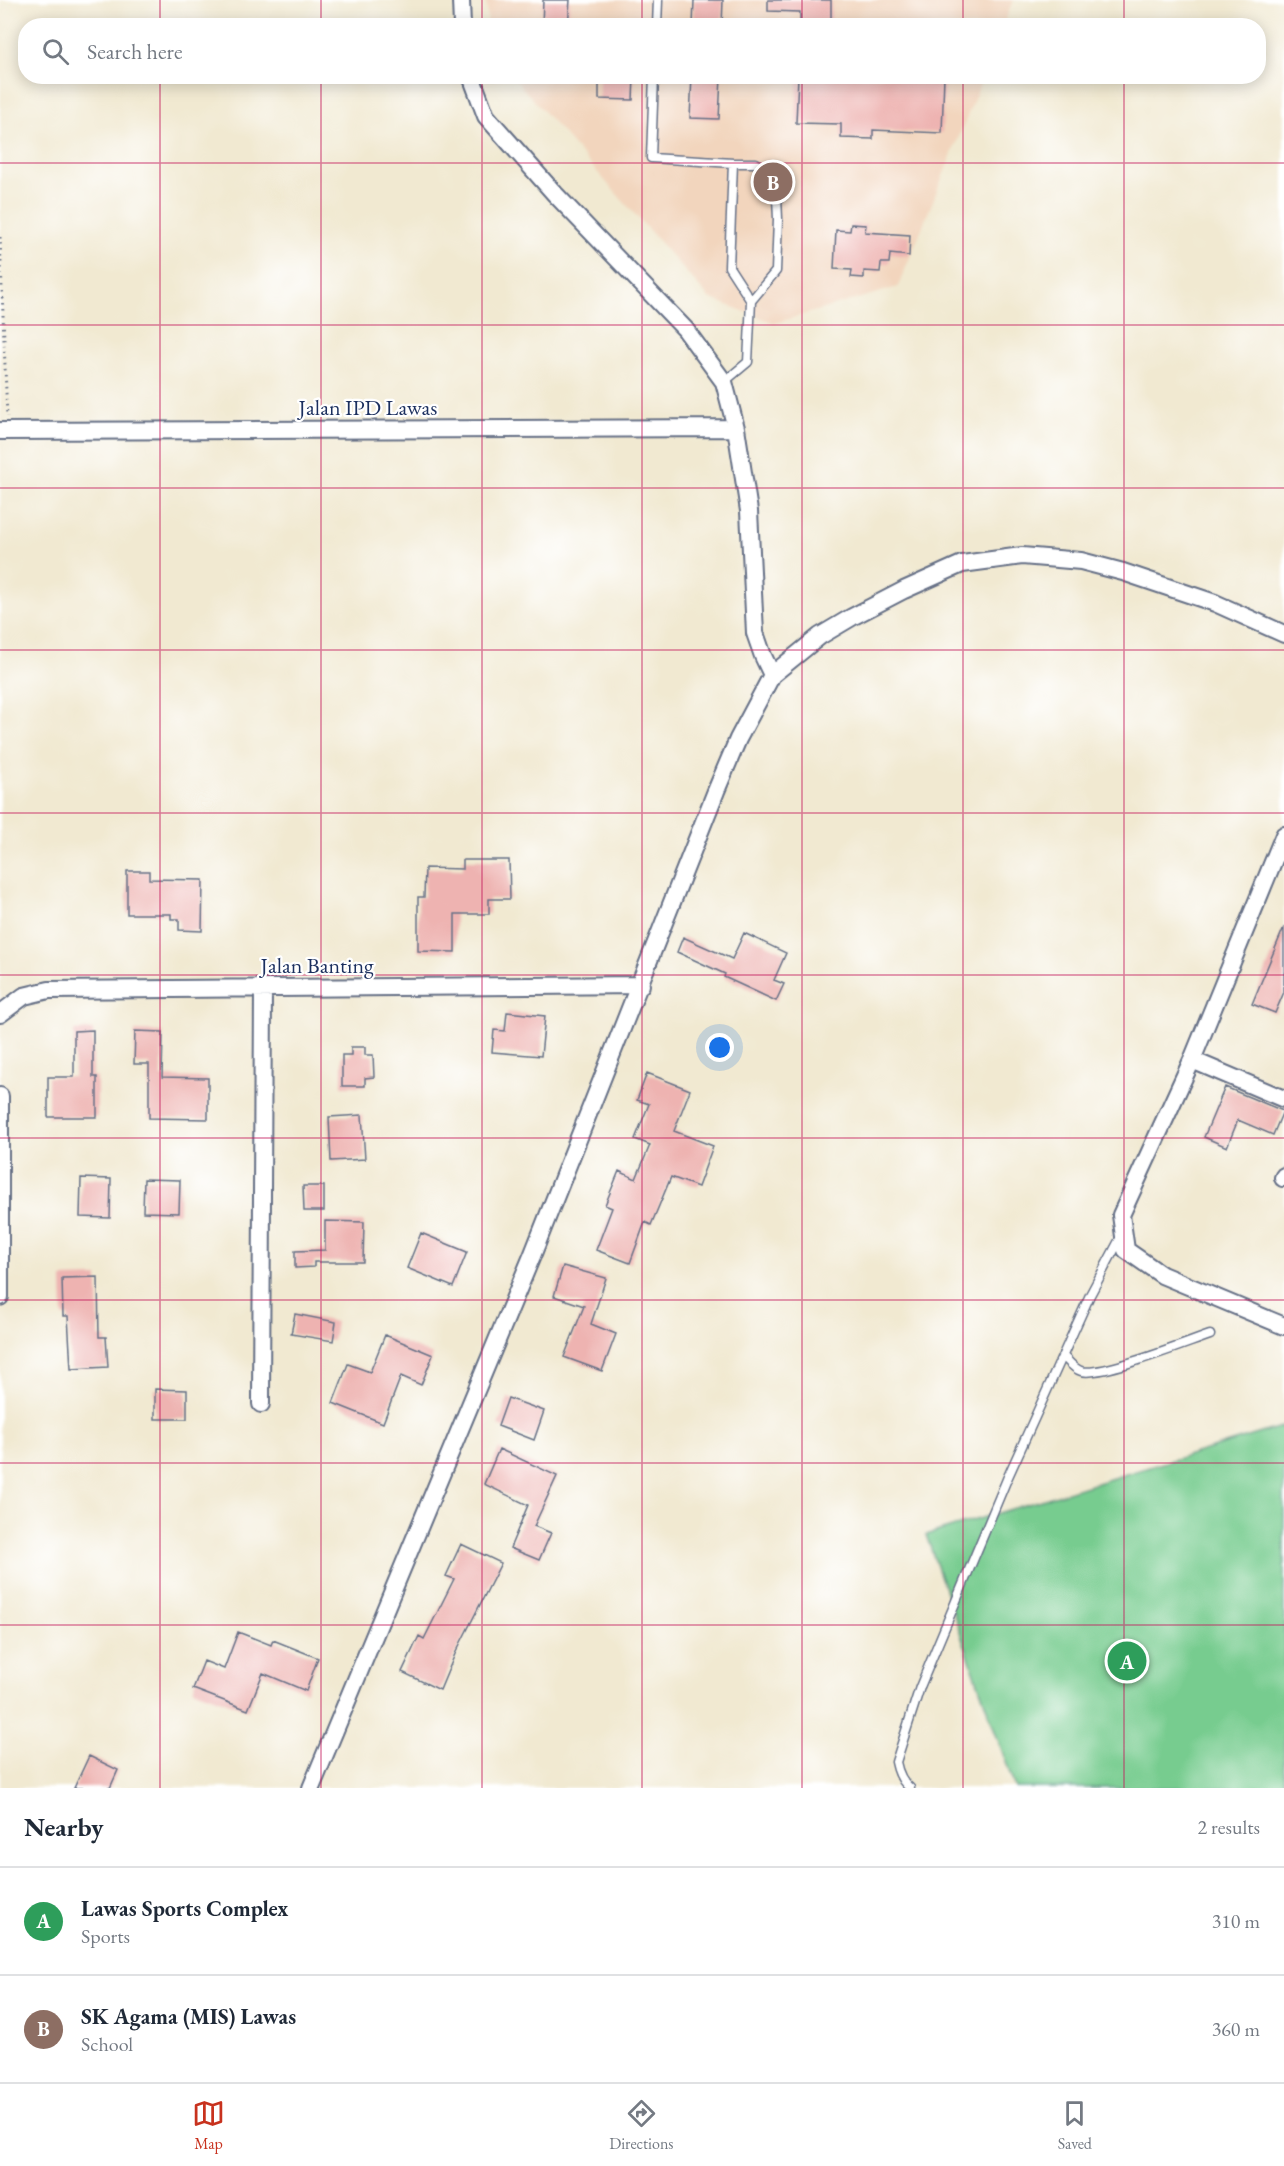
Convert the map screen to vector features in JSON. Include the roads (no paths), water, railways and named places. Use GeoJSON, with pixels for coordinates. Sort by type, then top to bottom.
{"type":"FeatureCollection","features":[{"type":"Feature","properties":{"kind":"street"},"geometry":{"type":"LineString","coordinates":[[461,0],[462,18]]}},
{"type":"Feature","properties":{"kind":"street"},"geometry":{"type":"LineString","coordinates":[[474,84],[486,116],[555,194],[685,329],[724,382],[736,428],[749,511],[755,633],[771,675]]}},
{"type":"Feature","properties":{"kind":"street","name":"Jalan IPD Lawas"},"geometry":{"type":"LineString","coordinates":[[4,431],[736,428]]}},
{"type":"Feature","properties":{"kind":"street"},"geometry":{"type":"LineString","coordinates":[[311,1788],[532,1256],[716,790],[738,739],[771,675],[820,636],[904,590],[962,564],[1022,556],[1081,561],[1123,572],[1215,603],[1284,634]]}},
{"type":"Feature","properties":{"kind":"street"},"geometry":{"type":"LineString","coordinates":[[1284,835],[1192,1060],[1121,1215],[1126,1250],[1162,1275],[1284,1326]]}},
{"type":"Feature","properties":{"kind":"street","name":"Jalan Banting"},"geometry":{"type":"LineString","coordinates":[[0,1014],[24,996],[49,990],[641,984]]}},
{"type":"Feature","properties":{"kind":"street"},"geometry":{"type":"LineString","coordinates":[[261,1404],[263,988]]}},
{"type":"Feature","properties":{"kind":"street"},"geometry":{"type":"LineString","coordinates":[[1192,1060],[1284,1099]]}},
{"type":"Feature","properties":{"kind":"street"},"geometry":{"type":"LineString","coordinates":[[0,1096],[0,1297]]}},
{"type":"Feature","properties":{"kind":"lane"},"geometry":{"type":"LineString","coordinates":[[657,18],[658,0]]}},
{"type":"Feature","properties":{"kind":"lane"},"geometry":{"type":"LineString","coordinates":[[654,84],[651,158],[733,164],[756,163],[777,175],[776,271],[751,301]]}},
{"type":"Feature","properties":{"kind":"lane"},"geometry":{"type":"LineString","coordinates":[[724,382],[748,362],[751,301],[729,267],[733,164]]}},
{"type":"Feature","properties":{"kind":"lane"},"geometry":{"type":"LineString","coordinates":[[910,1788],[898,1773],[896,1762],[920,1687],[1016,1459],[1090,1295],[1124,1233]]}},
{"type":"Feature","properties":{"kind":"lane"},"geometry":{"type":"LineString","coordinates":[[1063,1356],[1078,1371],[1088,1372],[1118,1366],[1210,1335]]}},
{"type":"Feature","properties":{"kind":"place","name":"SK Agama (MIS) Lawas"},"geometry":{"type":"Point","coordinates":[773,182]}},
{"type":"Feature","properties":{"kind":"place","name":"Lawas Sports Complex"},"geometry":{"type":"Point","coordinates":[1127,1661]}}]}
